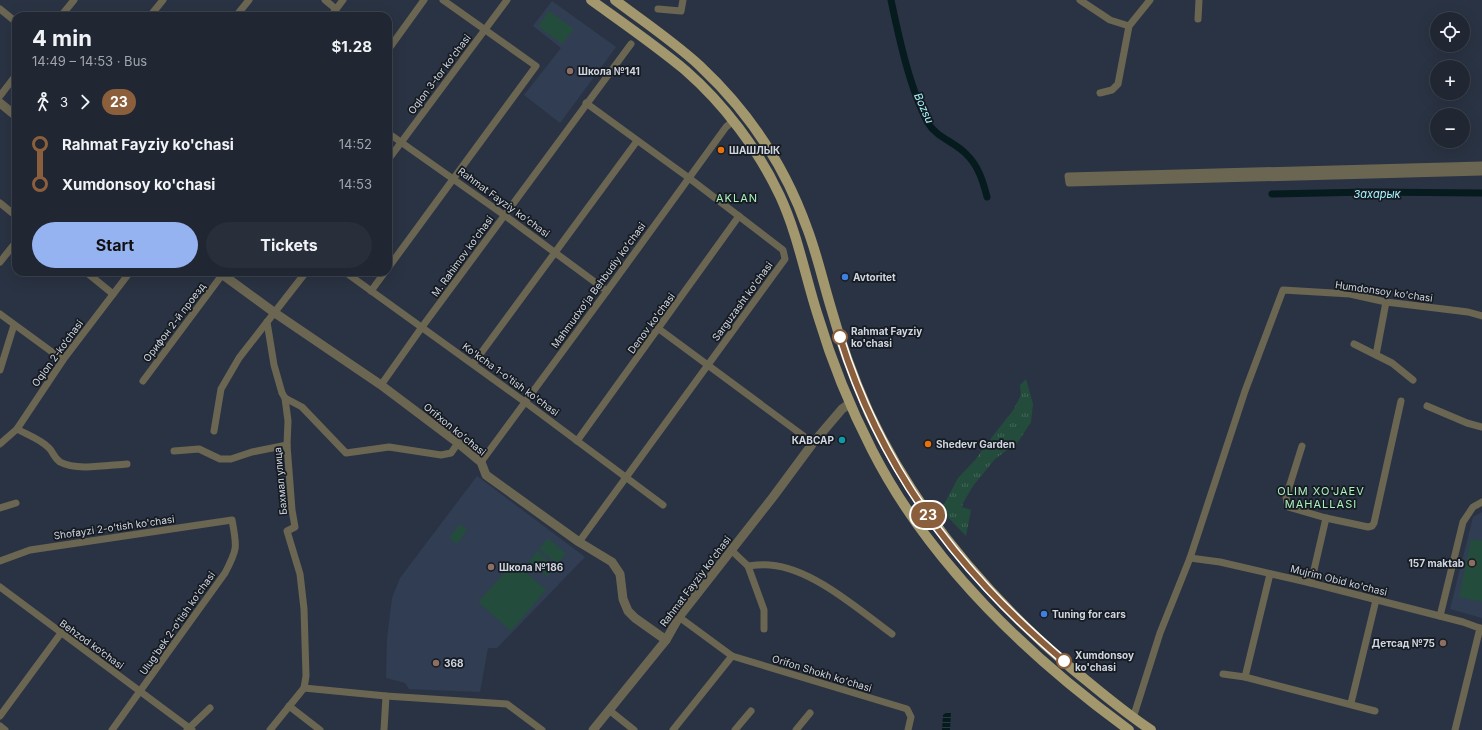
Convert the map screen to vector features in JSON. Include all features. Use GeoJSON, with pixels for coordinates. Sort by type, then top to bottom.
{"type":"FeatureCollection","features":[{"type":"Feature","properties":{"kind":"main road"},"geometry":{"type":"LineString","coordinates":[[591,0],[660,50],[685,71],[703,88],[733,121],[755,152],[774,184],[788,214],[800,250],[825,338],[849,404],[878,462],[921,530],[945,561],[981,600],[1024,642],[1084,696],[1129,730]]}},
{"type":"Feature","properties":{"kind":"main road"},"geometry":{"type":"LineString","coordinates":[[615,0],[700,66],[751,123],[766,145],[790,186],[800,209],[814,246],[837,330],[860,392],[897,467],[932,521],[979,580],[1032,633],[1090,684],[1133,718],[1151,730]]}},
{"type":"Feature","properties":{"kind":"main road"},"geometry":{"type":"LineString","coordinates":[[755,152],[759,154],[763,153],[766,150],[766,145]]}},
{"type":"Feature","properties":{"kind":"main road"},"geometry":{"type":"LineString","coordinates":[[788,214],[789,210],[792,208],[800,209]]}},
{"type":"Feature","properties":{"kind":"main road"},"geometry":{"type":"LineString","coordinates":[[921,530],[925,531],[930,529],[932,521]]}},
{"type":"Feature","properties":{"kind":"main road"},"geometry":{"type":"LineString","coordinates":[[1024,642],[1025,636],[1032,633]]}},
{"type":"Feature","properties":{"kind":"street"},"geometry":{"type":"LineString","coordinates":[[64,12],[74,0]]}},
{"type":"Feature","properties":{"kind":"street"},"geometry":{"type":"LineString","coordinates":[[153,12],[163,0]]}},
{"type":"Feature","properties":{"kind":"street"},"geometry":{"type":"LineString","coordinates":[[239,12],[249,0]]}},
{"type":"Feature","properties":{"kind":"street"},"geometry":{"type":"LineString","coordinates":[[325,0],[336,9]]}},
{"type":"Feature","properties":{"kind":"street"},"geometry":{"type":"LineString","coordinates":[[334,12],[343,0]]}},
{"type":"Feature","properties":{"kind":"street"},"geometry":{"type":"LineString","coordinates":[[392,44],[424,0]]}},
{"type":"Feature","properties":{"kind":"street"},"geometry":{"type":"LineString","coordinates":[[392,263],[536,66],[484,31],[442,0]]}},
{"type":"Feature","properties":{"kind":"street","name":"Oqlon 3-tor ko'chasi"},"geometry":{"type":"LineString","coordinates":[[392,154],[507,0]]}},
{"type":"Feature","properties":{"kind":"street"},"geometry":{"type":"LineString","coordinates":[[658,9],[681,11],[683,0]]}},
{"type":"Feature","properties":{"kind":"street"},"geometry":{"type":"LineString","coordinates":[[1080,0],[1110,20],[1129,26]]}},
{"type":"Feature","properties":{"kind":"street"},"geometry":{"type":"LineString","coordinates":[[1100,92],[1112,90],[1118,84],[1129,26],[1150,0]]}},
{"type":"Feature","properties":{"kind":"street"},"geometry":{"type":"LineString","coordinates":[[1198,19],[1199,0]]}},
{"type":"Feature","properties":{"kind":"street"},"geometry":{"type":"LineString","coordinates":[[0,9],[12,19]]}},
{"type":"Feature","properties":{"kind":"street","name":"M. Rahimov ko'chasi"},"geometry":{"type":"LineString","coordinates":[[381,385],[504,215],[631,44]]}},
{"type":"Feature","properties":{"kind":"street"},"geometry":{"type":"LineString","coordinates":[[0,96],[12,80]]}},
{"type":"Feature","properties":{"kind":"street"},"geometry":{"type":"LineString","coordinates":[[0,103],[12,113]]}},
{"type":"Feature","properties":{"kind":"street","name":"Sarguzasht ko'chasi"},"geometry":{"type":"LineString","coordinates":[[579,542],[785,259],[784,250],[689,178],[586,104]]}},
{"type":"Feature","properties":{"kind":"street","name":"Mahmudxoʻja Behbudiy koʻchasi"},"geometry":{"type":"LineString","coordinates":[[481,462],[726,127],[733,121]]}},
{"type":"Feature","properties":{"kind":"street","name":"Rahmat Fayziy koʻchasi"},"geometry":{"type":"LineString","coordinates":[[392,136],[504,215],[607,291]]}},
{"type":"Feature","properties":{"kind":"street"},"geometry":{"type":"LineString","coordinates":[[474,364],[636,141]]}},
{"type":"Feature","properties":{"kind":"street"},"geometry":{"type":"LineString","coordinates":[[1482,165],[1068,176],[1069,183],[1482,172]]}},
{"type":"Feature","properties":{"kind":"street"},"geometry":{"type":"LineString","coordinates":[[0,203],[12,213]]}},
{"type":"Feature","properties":{"kind":"street","name":"Denov ko'chasi"},"geometry":{"type":"LineString","coordinates":[[577,441],[739,216]]}},
{"type":"Feature","properties":{"kind":"street"},"geometry":{"type":"LineString","coordinates":[[0,262],[12,247]]}},
{"type":"Feature","properties":{"kind":"street"},"geometry":{"type":"LineString","coordinates":[[91,276],[113,294]]}},
{"type":"Feature","properties":{"kind":"street","name":"Oqlon 2-ko‘chasi"},"geometry":{"type":"LineString","coordinates":[[0,444],[17,428],[63,360],[127,276]]}},
{"type":"Feature","properties":{"kind":"street","name":"Орифон 2-й проезд"},"geometry":{"type":"LineString","coordinates":[[143,381],[218,276]]}},
{"type":"Feature","properties":{"kind":"street","name":"Orifxon koʻchasi"},"geometry":{"type":"LineString","coordinates":[[224,276],[275,313],[381,385],[458,443],[481,462],[486,476],[579,542],[609,560],[620,574],[623,599],[628,611],[635,618],[666,640]]}},
{"type":"Feature","properties":{"kind":"street"},"geometry":{"type":"LineString","coordinates":[[214,431],[221,389],[239,358],[303,276]]}},
{"type":"Feature","properties":{"kind":"street","name":"Ko'kcha 1-o'tish ko'chasi"},"geometry":{"type":"LineString","coordinates":[[350,276],[526,402],[663,505]]}},
{"type":"Feature","properties":{"kind":"street"},"geometry":{"type":"LineString","coordinates":[[371,291],[382,276]]}},
{"type":"Feature","properties":{"kind":"street","name":"Humdonsoy ko'chasi"},"geometry":{"type":"LineString","coordinates":[[1190,558],[1248,384],[1283,290],[1350,294],[1386,302],[1468,312],[1482,316]]}},
{"type":"Feature","properties":{"kind":"street"},"geometry":{"type":"LineString","coordinates":[[1376,355],[1386,302]]}},
{"type":"Feature","properties":{"kind":"street"},"geometry":{"type":"LineString","coordinates":[[0,314],[63,360]]}},
{"type":"Feature","properties":{"kind":"street","name":"Бахмал улица"},"geometry":{"type":"LineString","coordinates":[[267,322],[274,365],[282,393],[285,398],[288,421],[286,445],[295,527],[287,531],[300,574],[304,609],[306,676],[304,688]]}},
{"type":"Feature","properties":{"kind":"street"},"geometry":{"type":"LineString","coordinates":[[0,370],[14,325]]}},
{"type":"Feature","properties":{"kind":"street"},"geometry":{"type":"LineString","coordinates":[[659,329],[813,443]]}},
{"type":"Feature","properties":{"kind":"street"},"geometry":{"type":"LineString","coordinates":[[1354,344],[1392,363],[1413,380]]}},
{"type":"Feature","properties":{"kind":"street"},"geometry":{"type":"LineString","coordinates":[[285,398],[302,407],[346,453],[389,447],[441,455],[450,454],[458,443]]}},
{"type":"Feature","properties":{"kind":"street"},"geometry":{"type":"LineString","coordinates":[[1302,446],[1286,497],[1288,507],[1326,518],[1368,527],[1372,526],[1374,523],[1401,401]]}},
{"type":"Feature","properties":{"kind":"street","name":"Rahmat Fayziy koʻchasi"},"geometry":{"type":"LineString","coordinates":[[593,730],[666,640],[679,617],[773,497],[813,443],[842,409],[849,404]]}},
{"type":"Feature","properties":{"kind":"street"},"geometry":{"type":"LineString","coordinates":[[1427,406],[1467,424],[1482,427]]}},
{"type":"Feature","properties":{"kind":"street"},"geometry":{"type":"LineString","coordinates":[[17,428],[49,448],[52,455],[60,462],[86,467],[127,464]]}},
{"type":"Feature","properties":{"kind":"street"},"geometry":{"type":"LineString","coordinates":[[174,451],[199,449],[220,459],[231,459],[252,452],[286,445]]}},
{"type":"Feature","properties":{"kind":"street"},"geometry":{"type":"LineString","coordinates":[[1440,616],[1463,522],[1473,508],[1482,502]]}},
{"type":"Feature","properties":{"kind":"street"},"geometry":{"type":"LineString","coordinates":[[0,508],[16,503]]}},
{"type":"Feature","properties":{"kind":"street"},"geometry":{"type":"LineString","coordinates":[[1311,583],[1326,518]]}},
{"type":"Feature","properties":{"kind":"street","name":"Shofayzi 2-o'tish ko'chasi"},"geometry":{"type":"LineString","coordinates":[[0,561],[30,550],[232,520]]}},
{"type":"Feature","properties":{"kind":"street","name":"Ulug'bek 2-o'tish ko'chasi"},"geometry":{"type":"LineString","coordinates":[[112,730],[225,573],[234,557],[236,544],[232,520]]}},
{"type":"Feature","properties":{"kind":"street"},"geometry":{"type":"LineString","coordinates":[[731,550],[748,566],[764,610],[764,629]]}},
{"type":"Feature","properties":{"kind":"street"},"geometry":{"type":"LineString","coordinates":[[1133,718],[1166,617],[1190,558]]}},
{"type":"Feature","properties":{"kind":"street","name":"Mujrim Obid ko'chasi"},"geometry":{"type":"LineString","coordinates":[[1190,558],[1220,562],[1311,583],[1463,622],[1481,629]]}},
{"type":"Feature","properties":{"kind":"street"},"geometry":{"type":"LineString","coordinates":[[748,566],[771,565],[793,570],[816,579],[892,634]]}},
{"type":"Feature","properties":{"kind":"street"},"geometry":{"type":"LineString","coordinates":[[1245,677],[1270,574]]}},
{"type":"Feature","properties":{"kind":"street","name":"Behzod ko‘chasi"},"geometry":{"type":"LineString","coordinates":[[0,588],[189,729]]}},
{"type":"Feature","properties":{"kind":"street"},"geometry":{"type":"LineString","coordinates":[[1351,703],[1376,600]]}},
{"type":"Feature","properties":{"kind":"street","name":"Orifon Shokh koʻchasi"},"geometry":{"type":"LineString","coordinates":[[679,617],[732,656],[906,709],[911,717],[908,730]]}},
{"type":"Feature","properties":{"kind":"street"},"geometry":{"type":"LineString","coordinates":[[1455,730],[1481,629]]}},
{"type":"Feature","properties":{"kind":"street"},"geometry":{"type":"LineString","coordinates":[[0,716],[61,633]]}},
{"type":"Feature","properties":{"kind":"street"},"geometry":{"type":"LineString","coordinates":[[673,730],[732,656]]}},
{"type":"Feature","properties":{"kind":"street"},"geometry":{"type":"LineString","coordinates":[[1223,674],[1245,677],[1375,710]]}},
{"type":"Feature","properties":{"kind":"street"},"geometry":{"type":"LineString","coordinates":[[270,730],[304,688],[386,696],[506,704],[542,730]]}},
{"type":"Feature","properties":{"kind":"street"},"geometry":{"type":"LineString","coordinates":[[384,730],[386,696]]}},
{"type":"Feature","properties":{"kind":"street"},"geometry":{"type":"LineString","coordinates":[[289,706],[320,730]]}},
{"type":"Feature","properties":{"kind":"street"},"geometry":{"type":"LineString","coordinates":[[189,729],[210,708]]}},
{"type":"Feature","properties":{"kind":"street"},"geometry":{"type":"LineString","coordinates":[[609,710],[634,730]]}},
{"type":"Feature","properties":{"kind":"street"},"geometry":{"type":"LineString","coordinates":[[735,730],[751,711]]}},
{"type":"Feature","properties":{"kind":"street"},"geometry":{"type":"LineString","coordinates":[[796,730],[810,713]]}},
{"type":"Feature","properties":{"kind":"street"},"geometry":{"type":"LineString","coordinates":[[0,726],[5,730]]}},
{"type":"Feature","properties":{"kind":"shaded area","name":"Школа №141"},"geometry":{"type":"Polygon","coordinates":[[[552,1],[616,47],[560,123],[524,95],[561,48],[533,26],[552,1]]]}},
{"type":"Feature","properties":{"kind":"shaded area","name":"Школа №186"},"geometry":{"type":"Polygon","coordinates":[[[477,476],[585,557],[497,648],[488,648],[480,692],[409,689],[405,683],[386,678],[387,638],[392,598],[400,578],[477,476]]]}},
{"type":"Feature","properties":{"kind":"shaded area","name":"157 maktab"},"geometry":{"type":"Polygon","coordinates":[[[1482,512],[1482,618],[1450,609],[1473,517],[1482,512]]]}},
{"type":"Feature","properties":{"kind":"shaded area"},"geometry":{"type":"Polygon","coordinates":[[[947,712],[951,713],[950,730],[942,730],[943,715],[947,712]]]}},
{"type":"Feature","properties":{"kind":"green space"},"geometry":{"type":"Polygon","coordinates":[[[549,11],[574,29],[562,44],[538,26],[549,11]]]}},
{"type":"Feature","properties":{"kind":"green space"},"geometry":{"type":"Polygon","coordinates":[[[1026,379],[1033,404],[1031,422],[1018,442],[995,459],[973,486],[963,503],[962,507],[971,510],[966,536],[941,510],[958,478],[976,459],[1014,409],[1021,395],[1020,385],[1026,379]]]}},
{"type":"Feature","properties":{"kind":"green space"},"geometry":{"type":"Polygon","coordinates":[[[460,524],[467,530],[457,544],[449,538],[460,524]]]}},
{"type":"Feature","properties":{"kind":"green space"},"geometry":{"type":"Polygon","coordinates":[[[548,538],[566,553],[557,564],[539,549],[548,538]]]}},
{"type":"Feature","properties":{"kind":"green space"},"geometry":{"type":"Polygon","coordinates":[[[1471,539],[1482,541],[1482,602],[1459,597],[1471,539]]]}},
{"type":"Feature","properties":{"kind":"green space"},"geometry":{"type":"Polygon","coordinates":[[[537,551],[555,566],[547,576],[529,562],[537,551]]]}},
{"type":"Feature","properties":{"kind":"green space"},"geometry":{"type":"Polygon","coordinates":[[[514,562],[546,590],[511,631],[478,602],[514,562]]]}},
{"type":"Feature","properties":{"kind":"waterway","name":"Bozsu"},"geometry":{"type":"LineString","coordinates":[[891,0],[901,47],[910,79],[928,123],[941,136],[962,150],[974,163],[980,174],[987,197]]}},
{"type":"Feature","properties":{"kind":"waterway","name":"Захарык"},"geometry":{"type":"LineString","coordinates":[[1272,194],[1369,192],[1482,193]]}},
{"type":"Feature","properties":{"kind":"bus line","name":"23"},"geometry":{"type":"LineString","coordinates":[[840,337],[856,382],[870,415],[887,450],[922,506],[954,550],[987,588],[1032,633],[1064,661]]}},
{"type":"Feature","properties":{"kind":"place","name":"Школа №141"},"geometry":{"type":"Point","coordinates":[570,71]}},
{"type":"Feature","properties":{"kind":"place","name":"ШАШЛЫК"},"geometry":{"type":"Point","coordinates":[721,150]}},
{"type":"Feature","properties":{"kind":"place","name":"Avtoritet"},"geometry":{"type":"Point","coordinates":[845,277]}},
{"type":"Feature","properties":{"kind":"place","name":"Rahmat Fayziy ko'chasi"},"geometry":{"type":"Point","coordinates":[840,337]}},
{"type":"Feature","properties":{"kind":"place","name":"КАВСАР"},"geometry":{"type":"Point","coordinates":[842,440]}},
{"type":"Feature","properties":{"kind":"place","name":"Shedevr Garden"},"geometry":{"type":"Point","coordinates":[928,444]}},
{"type":"Feature","properties":{"kind":"place","name":"157 maktab"},"geometry":{"type":"Point","coordinates":[1472,563]}},
{"type":"Feature","properties":{"kind":"place","name":"Школа №186"},"geometry":{"type":"Point","coordinates":[491,567]}},
{"type":"Feature","properties":{"kind":"place","name":"Tuning for cars"},"geometry":{"type":"Point","coordinates":[1044,614]}},
{"type":"Feature","properties":{"kind":"place","name":"Детсад №75"},"geometry":{"type":"Point","coordinates":[1443,643]}},
{"type":"Feature","properties":{"kind":"place","name":"Xumdonsoy ko'chasi"},"geometry":{"type":"Point","coordinates":[1064,661]}},
{"type":"Feature","properties":{"kind":"place","name":"368"},"geometry":{"type":"Point","coordinates":[436,663]}},
{"type":"Feature","properties":{"kind":"district","name":"AKLAN"},"geometry":{"type":"Point","coordinates":[737,198]}},
{"type":"Feature","properties":{"kind":"district","name":"OLIM XO'JAEV MAHALLASI"},"geometry":{"type":"Point","coordinates":[1321,497]}}]}
